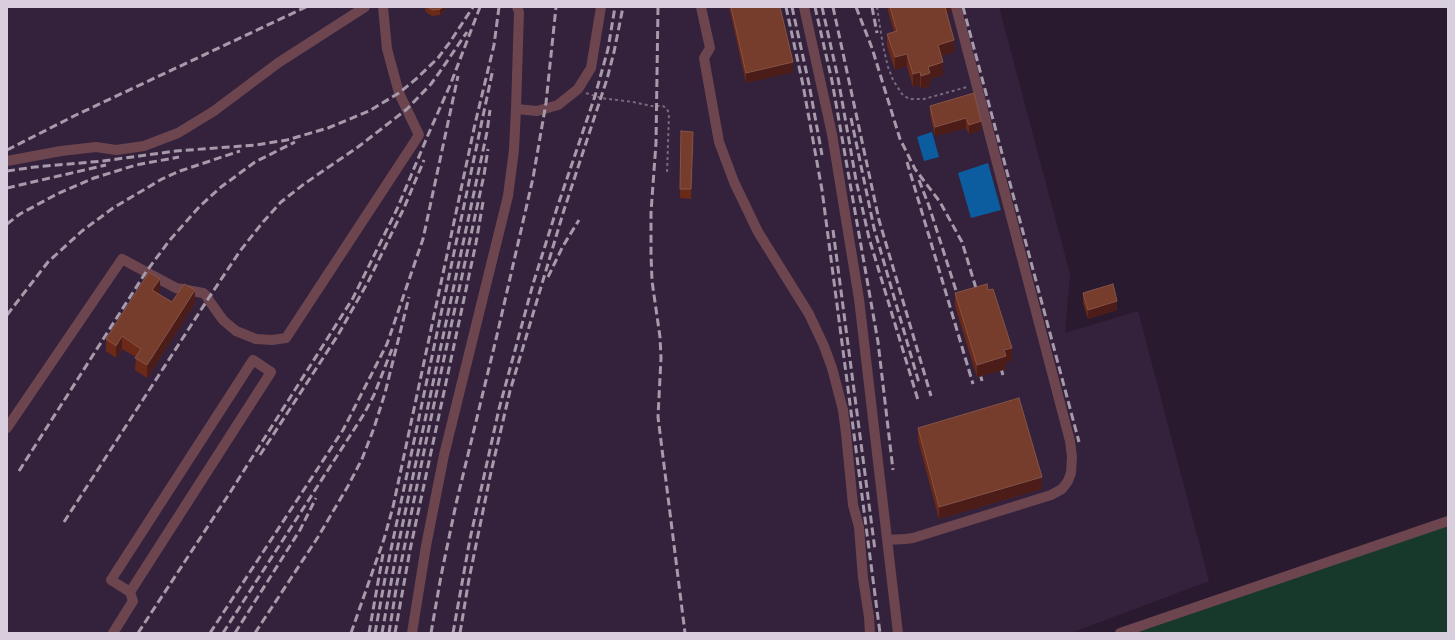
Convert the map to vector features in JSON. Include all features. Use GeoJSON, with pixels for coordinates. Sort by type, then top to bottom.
{"type":"FeatureCollection","features":[{"type":"Feature","properties":{"kind":"lane"},"geometry":{"type":"LineString","coordinates":[[7,161],[61,151],[96,147],[116,150],[144,146],[178,133],[214,111],[278,63],[366,7]]}},
{"type":"Feature","properties":{"kind":"lane"},"geometry":{"type":"LineString","coordinates":[[7,428],[122,259],[176,288],[203,293],[208,297],[223,320],[236,331],[256,339],[272,340],[286,338],[419,135],[399,92],[387,49],[383,7]]}},
{"type":"Feature","properties":{"kind":"lane"},"geometry":{"type":"LineString","coordinates":[[412,633],[426,546],[444,455],[508,196],[514,150],[516,109],[520,12],[517,7]]}},
{"type":"Feature","properties":{"kind":"lane"},"geometry":{"type":"LineString","coordinates":[[516,109],[537,111],[558,105],[578,89],[590,68],[601,7]]}},
{"type":"Feature","properties":{"kind":"lane"},"geometry":{"type":"LineString","coordinates":[[701,7],[710,48],[704,58],[719,142],[734,182],[758,232],[809,314],[824,346],[832,368],[843,410],[854,505],[859,527],[863,578],[870,633]]}},
{"type":"Feature","properties":{"kind":"lane"},"geometry":{"type":"LineString","coordinates":[[804,7],[832,134],[856,276],[871,392],[898,633]]}},
{"type":"Feature","properties":{"kind":"lane"},"geometry":{"type":"LineString","coordinates":[[887,540],[913,538],[1051,495],[1062,489],[1068,481],[1071,473],[1072,458],[1070,441],[956,7]]}},
{"type":"Feature","properties":{"kind":"lane"},"geometry":{"type":"LineString","coordinates":[[113,633],[133,601],[130,592],[111,580],[253,360],[271,372],[130,592]]}},
{"type":"Feature","properties":{"kind":"lane"},"geometry":{"type":"LineString","coordinates":[[1120,633],[1448,521]]}},
{"type":"Feature","properties":{"kind":"path"},"geometry":{"type":"LineString","coordinates":[[877,7],[888,67],[893,80],[902,94],[909,99],[924,99],[976,84]]}},
{"type":"Feature","properties":{"kind":"path"},"geometry":{"type":"LineString","coordinates":[[578,89],[601,98],[651,106],[664,106],[669,114],[667,174]]}},
{"type":"Feature","properties":{"kind":"shaded area"},"geometry":{"type":"Polygon","coordinates":[[[7,7],[999,7],[1070,274],[1065,333],[1138,311],[1209,581],[1071,633],[7,633],[7,7]]]}},
{"type":"Feature","properties":{"kind":"green space"},"geometry":{"type":"Polygon","coordinates":[[[1448,525],[1448,633],[1136,633],[1448,525]]]}},
{"type":"Feature","properties":{"kind":"water"},"geometry":{"type":"Polygon","coordinates":[[[932,132],[939,157],[924,161],[917,137],[932,132]]]}},
{"type":"Feature","properties":{"kind":"water"},"geometry":{"type":"Polygon","coordinates":[[[988,163],[1001,210],[971,218],[958,173],[988,163]]]}},
{"type":"Feature","properties":{"kind":"building"},"geometry":{"type":"Polygon","coordinates":[[[428,7],[443,7],[432,10],[428,7]]]}},
{"type":"Feature","properties":{"kind":"building"},"geometry":{"type":"Polygon","coordinates":[[[731,7],[780,7],[793,62],[746,73],[731,7]]]}},
{"type":"Feature","properties":{"kind":"building"},"geometry":{"type":"Polygon","coordinates":[[[890,7],[945,7],[954,40],[938,45],[943,62],[928,67],[930,73],[921,76],[920,72],[913,74],[907,54],[895,57],[887,34],[897,31],[890,7]]]}},
{"type":"Feature","properties":{"kind":"building"},"geometry":{"type":"Polygon","coordinates":[[[974,93],[981,121],[969,125],[966,118],[935,127],[930,106],[974,93]]]}},
{"type":"Feature","properties":{"kind":"building"},"geometry":{"type":"Polygon","coordinates":[[[681,131],[693,132],[691,189],[680,189],[681,131]]]}},
{"type":"Feature","properties":{"kind":"building"},"geometry":{"type":"Polygon","coordinates":[[[149,272],[160,279],[152,290],[172,302],[184,284],[195,290],[147,365],[135,358],[141,349],[122,336],[116,346],[106,339],[149,272]]]}},
{"type":"Feature","properties":{"kind":"building"},"geometry":{"type":"Polygon","coordinates":[[[987,284],[988,290],[993,289],[1012,348],[1004,350],[1006,356],[977,365],[955,293],[987,284]]]}},
{"type":"Feature","properties":{"kind":"building"},"geometry":{"type":"Polygon","coordinates":[[[1113,284],[1117,301],[1088,310],[1083,293],[1113,284]]]}},
{"type":"Feature","properties":{"kind":"building"},"geometry":{"type":"Polygon","coordinates":[[[1019,398],[1042,477],[939,507],[918,428],[1019,398]]]}},
{"type":"Feature","properties":{"kind":"railway"},"geometry":{"type":"LineString","coordinates":[[7,150],[76,115],[306,7]]}},
{"type":"Feature","properties":{"kind":"railway"},"geometry":{"type":"LineString","coordinates":[[7,171],[103,161],[176,151],[256,145],[287,140],[328,128],[369,111],[399,93],[416,79],[438,58],[473,7]]}},
{"type":"Feature","properties":{"kind":"railway"},"geometry":{"type":"LineString","coordinates":[[138,633],[231,491],[353,298],[397,209],[451,83],[480,7]]}},
{"type":"Feature","properties":{"kind":"railway"},"geometry":{"type":"LineString","coordinates":[[351,633],[384,539],[393,507],[475,124],[494,45],[499,7]]}},
{"type":"Feature","properties":{"kind":"railway"},"geometry":{"type":"LineString","coordinates":[[431,633],[456,504],[533,178],[546,103],[556,7]]}},
{"type":"Feature","properties":{"kind":"railway"},"geometry":{"type":"LineString","coordinates":[[453,633],[470,539],[499,409],[533,284],[595,96],[608,49],[615,7]]}},
{"type":"Feature","properties":{"kind":"railway"},"geometry":{"type":"LineString","coordinates":[[460,633],[469,579],[491,472],[510,391],[564,210],[607,79],[623,7]]}},
{"type":"Feature","properties":{"kind":"railway"},"geometry":{"type":"LineString","coordinates":[[658,7],[656,143],[651,212],[652,281],[660,337],[661,358],[658,417],[685,633]]}},
{"type":"Feature","properties":{"kind":"railway"},"geometry":{"type":"LineString","coordinates":[[786,7],[803,85],[822,190],[880,633]]}},
{"type":"Feature","properties":{"kind":"railway"},"geometry":{"type":"LineString","coordinates":[[792,7],[809,84],[822,155]]}},
{"type":"Feature","properties":{"kind":"railway"},"geometry":{"type":"LineString","coordinates":[[815,7],[832,81],[878,342],[893,470]]}},
{"type":"Feature","properties":{"kind":"railway"},"geometry":{"type":"LineString","coordinates":[[822,7],[838,78],[856,180],[869,238],[918,400]]}},
{"type":"Feature","properties":{"kind":"railway"},"geometry":{"type":"LineString","coordinates":[[833,7],[879,220],[931,396]]}},
{"type":"Feature","properties":{"kind":"railway"},"geometry":{"type":"LineString","coordinates":[[856,7],[872,48],[900,139],[915,169],[940,202],[962,242],[979,298]]}},
{"type":"Feature","properties":{"kind":"railway"},"geometry":{"type":"LineString","coordinates":[[872,7],[877,33]]}},
{"type":"Feature","properties":{"kind":"railway"},"geometry":{"type":"LineString","coordinates":[[963,7],[1079,442]]}},
{"type":"Feature","properties":{"kind":"railway"},"geometry":{"type":"LineString","coordinates":[[64,522],[208,299],[240,251],[263,222],[281,202],[304,184],[358,147],[407,109],[431,84],[467,32]]}},
{"type":"Feature","properties":{"kind":"railway"},"geometry":{"type":"LineString","coordinates":[[375,633],[386,573],[493,69]]}},
{"type":"Feature","properties":{"kind":"railway"},"geometry":{"type":"LineString","coordinates":[[210,633],[343,430],[387,344],[423,239],[458,76]]}},
{"type":"Feature","properties":{"kind":"railway"},"geometry":{"type":"LineString","coordinates":[[382,633],[396,555],[487,132],[490,110]]}},
{"type":"Feature","properties":{"kind":"railway"},"geometry":{"type":"LineString","coordinates":[[851,118],[874,228],[919,383]]}},
{"type":"Feature","properties":{"kind":"railway"},"geometry":{"type":"LineString","coordinates":[[19,471],[146,272],[169,241],[200,206],[221,187],[255,162],[295,142]]}},
{"type":"Feature","properties":{"kind":"railway"},"geometry":{"type":"LineString","coordinates":[[389,633],[397,583],[484,175],[488,149]]}},
{"type":"Feature","properties":{"kind":"railway"},"geometry":{"type":"LineString","coordinates":[[7,315],[48,262],[82,231],[113,208],[162,179],[180,171],[240,151]]}},
{"type":"Feature","properties":{"kind":"railway"},"geometry":{"type":"LineString","coordinates":[[7,224],[20,214],[57,194],[94,178],[136,165],[179,157]]}},
{"type":"Feature","properties":{"kind":"railway"},"geometry":{"type":"LineString","coordinates":[[260,455],[338,335],[369,280],[404,208],[424,160]]}},
{"type":"Feature","properties":{"kind":"railway"},"geometry":{"type":"LineString","coordinates":[[907,162],[973,384]]}},
{"type":"Feature","properties":{"kind":"railway"},"geometry":{"type":"LineString","coordinates":[[7,188],[106,165]]}},
{"type":"Feature","properties":{"kind":"railway"},"geometry":{"type":"LineString","coordinates":[[919,180],[929,206],[960,303]]}},
{"type":"Feature","properties":{"kind":"railway"},"geometry":{"type":"LineString","coordinates":[[395,633],[410,550],[476,243],[483,202]]}},
{"type":"Feature","properties":{"kind":"railway"},"geometry":{"type":"LineString","coordinates":[[548,277],[563,246],[579,220]]}},
{"type":"Feature","properties":{"kind":"railway"},"geometry":{"type":"LineString","coordinates":[[833,230],[875,550]]}},
{"type":"Feature","properties":{"kind":"railway"},"geometry":{"type":"LineString","coordinates":[[255,633],[318,537],[362,459],[385,393],[409,297]]}},
{"type":"Feature","properties":{"kind":"railway"},"geometry":{"type":"LineString","coordinates":[[223,633],[364,414],[374,395],[392,349]]}},
{"type":"Feature","properties":{"kind":"railway"},"geometry":{"type":"LineString","coordinates":[[998,359],[1003,375]]}},
{"type":"Feature","properties":{"kind":"railway"},"geometry":{"type":"LineString","coordinates":[[978,365],[982,381]]}},
{"type":"Feature","properties":{"kind":"railway"},"geometry":{"type":"LineString","coordinates":[[235,633],[300,530],[316,498]]}},
{"type":"Feature","properties":{"kind":"railway"},"geometry":{"type":"LineString","coordinates":[[369,633],[383,554]]}}]}
